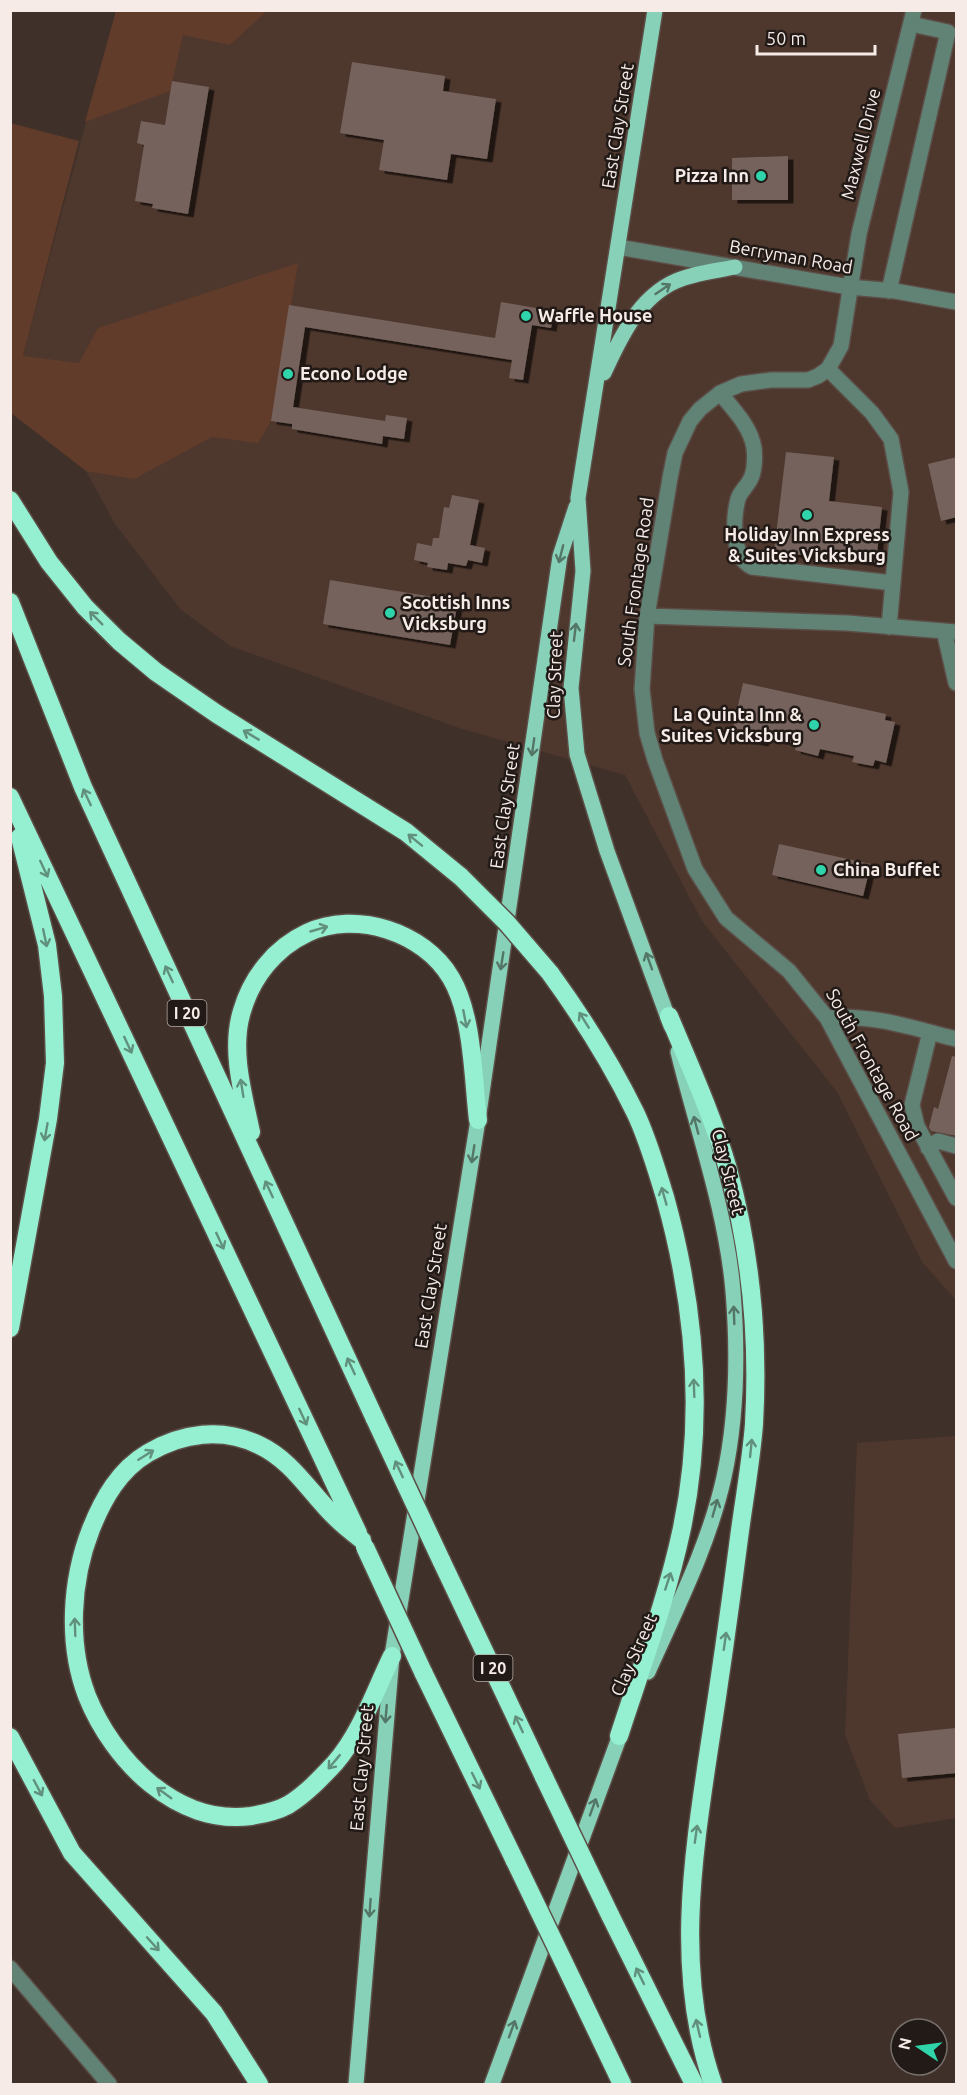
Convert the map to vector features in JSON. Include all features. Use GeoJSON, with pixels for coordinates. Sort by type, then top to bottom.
{"type":"FeatureCollection","features":[{"type":"Feature","properties":{"kind":"highway"},"geometry":{"type":"LineString","coordinates":[[10,500],[49,562],[85,608],[126,647],[156,672],[217,714],[406,832],[460,877],[507,923],[550,973],[582,1016],[635,1113],[654,1161],[675,1234],[687,1293],[694,1360],[692,1466],[682,1527],[671,1572],[619,1736]]}},
{"type":"Feature","properties":{"kind":"highway","name":"I 20"},"geometry":{"type":"LineString","coordinates":[[10,602],[83,787],[441,1560],[610,1915],[694,2085]]}},
{"type":"Feature","properties":{"kind":"highway"},"geometry":{"type":"LineString","coordinates":[[10,799],[47,945],[53,996],[55,1064],[48,1119],[10,1328]]}},
{"type":"Feature","properties":{"kind":"highway"},"geometry":{"type":"LineString","coordinates":[[10,799],[423,1672],[622,2085]]}},
{"type":"Feature","properties":{"kind":"highway"},"geometry":{"type":"LineString","coordinates":[[258,1166],[241,1087],[238,1048],[241,1013],[252,985],[268,962],[286,946],[308,932],[328,926],[378,927],[402,935],[421,945],[442,965],[452,979],[461,1000],[469,1039],[478,1120]]}},
{"type":"Feature","properties":{"kind":"highway"},"geometry":{"type":"LineString","coordinates":[[669,1016],[702,1095],[727,1167],[742,1228],[753,1290],[756,1366],[749,1473],[695,1844],[689,1908],[689,1956],[695,2015],[713,2085]]}},
{"type":"Feature","properties":{"kind":"highway"},"geometry":{"type":"LineString","coordinates":[[363,1544],[334,1517],[298,1473],[259,1445],[227,1435],[208,1434],[185,1437],[162,1445],[141,1458],[112,1487],[88,1538],[74,1598],[79,1666],[87,1696],[101,1722],[119,1749],[159,1791],[199,1812],[219,1817],[238,1818],[264,1814],[287,1806],[314,1785],[337,1761],[358,1728],[392,1656]]}},
{"type":"Feature","properties":{"kind":"highway"},"geometry":{"type":"LineString","coordinates":[[10,1737],[72,1853],[214,2013],[259,2085]]}},
{"type":"Feature","properties":{"kind":"main road","name":"East Clay Street"},"geometry":{"type":"LineString","coordinates":[[618,247],[655,10]]}},
{"type":"Feature","properties":{"kind":"main road","name":"Clay Street"},"geometry":{"type":"LineString","coordinates":[[492,2085],[619,1736],[707,1533],[724,1478],[732,1423],[735,1365],[733,1290],[710,1174],[669,1016],[607,851],[577,754],[571,688],[583,571],[578,498],[618,247]]}},
{"type":"Feature","properties":{"kind":"main road"},"geometry":{"type":"LineString","coordinates":[[596,389],[621,338],[642,307],[658,292],[677,280],[735,267]]}},
{"type":"Feature","properties":{"kind":"main road","name":"East Clay Street"},"geometry":{"type":"LineString","coordinates":[[356,2085],[392,1656],[478,1120],[560,556],[578,498]]}},
{"type":"Feature","properties":{"kind":"street","name":"Maxwell Drive"},"geometry":{"type":"LineString","coordinates":[[849,287],[859,234],[913,17]]}},
{"type":"Feature","properties":{"kind":"street"},"geometry":{"type":"LineString","coordinates":[[889,291],[948,32],[913,17]]}},
{"type":"Feature","properties":{"kind":"street","name":"Berryman Road"},"geometry":{"type":"LineString","coordinates":[[618,247],[849,287],[957,302]]}},
{"type":"Feature","properties":{"kind":"street"},"geometry":{"type":"LineString","coordinates":[[849,287],[845,334],[836,359],[828,369],[872,413],[891,439],[901,492],[889,627]]}},
{"type":"Feature","properties":{"kind":"street","name":"South Frontage Road"},"geometry":{"type":"LineString","coordinates":[[828,369],[808,380],[754,381],[720,393],[700,409],[690,421],[675,453],[647,616],[642,689],[647,733],[672,812],[695,869],[726,918],[789,971],[827,1018],[957,1261]]}},
{"type":"Feature","properties":{"kind":"street"},"geometry":{"type":"LineString","coordinates":[[720,393],[738,416],[752,440],[754,450],[752,477],[738,497],[734,528],[740,555],[746,564],[752,567],[893,584]]}},
{"type":"Feature","properties":{"kind":"street"},"geometry":{"type":"LineString","coordinates":[[647,616],[950,631],[957,684]]}},
{"type":"Feature","properties":{"kind":"street"},"geometry":{"type":"LineString","coordinates":[[827,1018],[854,1016],[874,1018],[957,1039]]}},
{"type":"Feature","properties":{"kind":"street"},"geometry":{"type":"LineString","coordinates":[[930,1032],[912,1105],[917,1126],[957,1198]]}},
{"type":"Feature","properties":{"kind":"street"},"geometry":{"type":"LineString","coordinates":[[928,1148],[938,1141],[957,1146]]}},
{"type":"Feature","properties":{"kind":"street"},"geometry":{"type":"LineString","coordinates":[[10,1968],[109,2085]]}},
{"type":"Feature","properties":{"kind":"shaded area"},"geometry":{"type":"Polygon","coordinates":[[[116,11],[956,11],[956,1300],[922,1262],[837,1092],[702,921],[625,775],[462,729],[230,646],[180,609],[115,524],[23,356],[116,11]]]}},
{"type":"Feature","properties":{"kind":"shaded area"},"geometry":{"type":"Polygon","coordinates":[[[116,11],[267,11],[230,45],[183,35],[170,91],[85,122],[116,11]]]}},
{"type":"Feature","properties":{"kind":"shaded area"},"geometry":{"type":"Polygon","coordinates":[[[10,123],[79,141],[23,356],[79,363],[98,328],[298,263],[271,421],[258,443],[212,437],[134,479],[86,471],[11,413],[10,123]]]}},
{"type":"Feature","properties":{"kind":"shaded area"},"geometry":{"type":"Polygon","coordinates":[[[956,1436],[956,1818],[895,1828],[870,1800],[845,1735],[857,1443],[956,1436]]]}},
{"type":"Feature","properties":{"kind":"building"},"geometry":{"type":"Polygon","coordinates":[[[352,62],[445,76],[443,91],[496,99],[487,159],[451,154],[447,180],[379,170],[384,140],[340,133],[352,62]]]}},
{"type":"Feature","properties":{"kind":"building"},"geometry":{"type":"Polygon","coordinates":[[[172,81],[209,87],[188,214],[152,208],[153,204],[135,201],[144,145],[137,143],[141,121],[165,125],[172,81]]]}},
{"type":"Feature","properties":{"kind":"building"},"geometry":{"type":"Polygon","coordinates":[[[788,156],[788,200],[732,200],[732,158],[788,156]]]}},
{"type":"Feature","properties":{"kind":"building","name":"Econo Lodge"},"geometry":{"type":"Polygon","coordinates":[[[501,302],[554,311],[551,328],[532,325],[523,380],[509,378],[512,360],[305,327],[293,407],[385,421],[386,415],[407,418],[404,439],[383,436],[382,444],[292,429],[292,424],[271,421],[289,305],[495,338],[501,302]]]}},
{"type":"Feature","properties":{"kind":"building"},"geometry":{"type":"Polygon","coordinates":[[[786,452],[834,457],[829,501],[882,507],[876,563],[774,552],[786,452]]]}},
{"type":"Feature","properties":{"kind":"building"},"geometry":{"type":"Polygon","coordinates":[[[957,457],[957,517],[941,521],[928,464],[957,457]]]}},
{"type":"Feature","properties":{"kind":"building"},"geometry":{"type":"Polygon","coordinates":[[[452,495],[479,500],[470,545],[485,548],[482,563],[468,560],[466,566],[448,563],[447,570],[427,567],[428,563],[414,560],[417,543],[432,546],[433,538],[439,538],[444,507],[449,508],[452,495]]]}},
{"type":"Feature","properties":{"kind":"building","name":"Scottish Inns Vicksburg"},"geometry":{"type":"Polygon","coordinates":[[[330,580],[458,601],[450,645],[323,624],[330,580]]]}},
{"type":"Feature","properties":{"kind":"building","name":"La Quinta Inn & Suites Vicksburg"},"geometry":{"type":"Polygon","coordinates":[[[743,683],[886,714],[885,720],[895,722],[886,763],[875,760],[873,766],[852,762],[854,756],[820,749],[818,756],[795,750],[796,744],[765,737],[763,743],[742,739],[744,730],[733,728],[743,683]]]}},
{"type":"Feature","properties":{"kind":"building","name":"China Buffet"},"geometry":{"type":"Polygon","coordinates":[[[779,844],[871,864],[863,896],[772,875],[779,844]]]}},
{"type":"Feature","properties":{"kind":"building"},"geometry":{"type":"Polygon","coordinates":[[[952,1056],[957,1057],[957,1136],[931,1131],[929,1127],[934,1107],[938,1109],[952,1056]]]}},
{"type":"Feature","properties":{"kind":"building"},"geometry":{"type":"Polygon","coordinates":[[[955,1728],[957,1773],[902,1778],[898,1734],[955,1728]]]}},
{"type":"Feature","properties":{"kind":"place","name":"Pizza Inn"},"geometry":{"type":"Point","coordinates":[761,176]}},
{"type":"Feature","properties":{"kind":"place","name":"Waffle House"},"geometry":{"type":"Point","coordinates":[526,316]}},
{"type":"Feature","properties":{"kind":"place","name":"Econo Lodge"},"geometry":{"type":"Point","coordinates":[288,374]}},
{"type":"Feature","properties":{"kind":"place","name":"Holiday Inn Express & Suites Vicksburg"},"geometry":{"type":"Point","coordinates":[807,515]}},
{"type":"Feature","properties":{"kind":"place","name":"Scottish Inns Vicksburg"},"geometry":{"type":"Point","coordinates":[390,613]}},
{"type":"Feature","properties":{"kind":"place","name":"La Quinta Inn & Suites Vicksburg"},"geometry":{"type":"Point","coordinates":[814,725]}},
{"type":"Feature","properties":{"kind":"place","name":"China Buffet"},"geometry":{"type":"Point","coordinates":[821,870]}}]}
